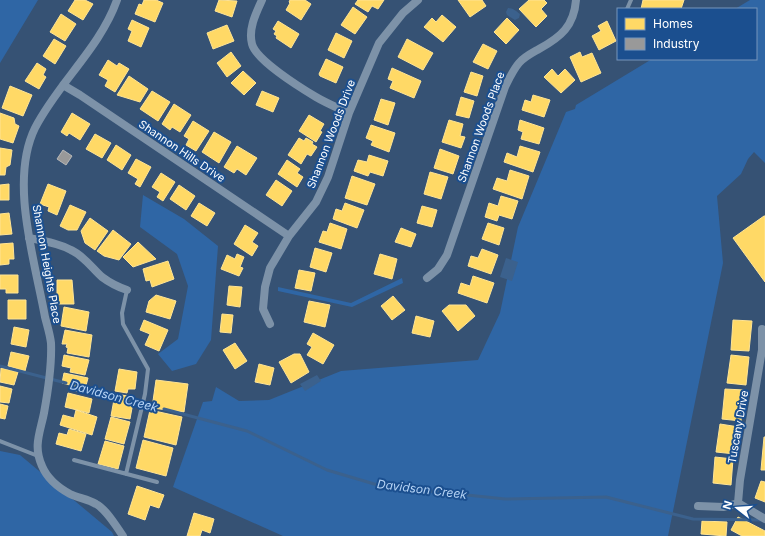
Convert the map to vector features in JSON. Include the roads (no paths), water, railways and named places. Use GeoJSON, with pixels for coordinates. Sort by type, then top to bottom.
{"type":"FeatureCollection","features":[{"type":"Feature","properties":{"kind":"street","name":"Shannon Heights Place"},"geometry":{"type":"LineString","coordinates":[[39,456],[37,442],[44,414],[50,372],[51,343],[29,238],[24,203],[26,162],[35,129],[47,106],[63,86],[102,30],[113,11],[117,0]]}},
{"type":"Feature","properties":{"kind":"street"},"geometry":{"type":"LineString","coordinates":[[262,0],[256,12],[251,30],[252,45],[260,58],[316,97],[349,113]]}},
{"type":"Feature","properties":{"kind":"street","name":"Shannon Woods Drive"},"geometry":{"type":"LineString","coordinates":[[270,324],[263,308],[265,287],[270,268],[289,236],[316,202],[328,176],[349,113],[380,43],[403,13],[418,0]]}},
{"type":"Feature","properties":{"kind":"street","name":"Shannon Woods Place"},"geometry":{"type":"LineString","coordinates":[[427,278],[438,268],[447,256],[505,87],[511,74],[519,62],[530,54],[555,41],[564,32],[575,7],[576,0]]}},
{"type":"Feature","properties":{"kind":"street","name":"Shannon Hills Drive"},"geometry":{"type":"LineString","coordinates":[[63,86],[86,99],[289,236]]}},
{"type":"Feature","properties":{"kind":"street"},"geometry":{"type":"LineString","coordinates":[[29,238],[55,243],[72,250],[86,260],[101,276],[115,286],[127,290]]}},
{"type":"Feature","properties":{"kind":"street","name":"Tuscany Drive"},"geometry":{"type":"LineString","coordinates":[[738,503],[740,480],[762,350],[762,330],[765,334]]}},
{"type":"Feature","properties":{"kind":"street"},"geometry":{"type":"LineString","coordinates":[[39,456],[43,468],[54,483],[70,494],[97,504],[113,521],[123,536]]}},
{"type":"Feature","properties":{"kind":"street"},"geometry":{"type":"LineString","coordinates":[[698,506],[724,507],[738,503],[765,519]]}},
{"type":"Feature","properties":{"kind":"lane"},"geometry":{"type":"LineString","coordinates":[[126,474],[146,394],[148,369],[123,324],[122,313],[127,290]]}},
{"type":"Feature","properties":{"kind":"lane"},"geometry":{"type":"LineString","coordinates":[[0,441],[39,456]]}},
{"type":"Feature","properties":{"kind":"lane"},"geometry":{"type":"LineString","coordinates":[[74,460],[157,482]]}},
{"type":"Feature","properties":{"kind":"waterway","name":"Davidson Creek"},"geometry":{"type":"LineString","coordinates":[[0,366],[66,383]]}},
{"type":"Feature","properties":{"kind":"waterway","name":"Davidson Creek"},"geometry":{"type":"LineString","coordinates":[[83,388],[118,397]]}},
{"type":"Feature","properties":{"kind":"waterway","name":"Davidson Creek"},"geometry":{"type":"LineString","coordinates":[[129,400],[155,407]]}},
{"type":"Feature","properties":{"kind":"waterway","name":"Davidson Creek"},"geometry":{"type":"LineString","coordinates":[[164,409],[247,431],[327,470],[381,486],[505,499],[606,497],[693,519],[761,520]]}}]}
